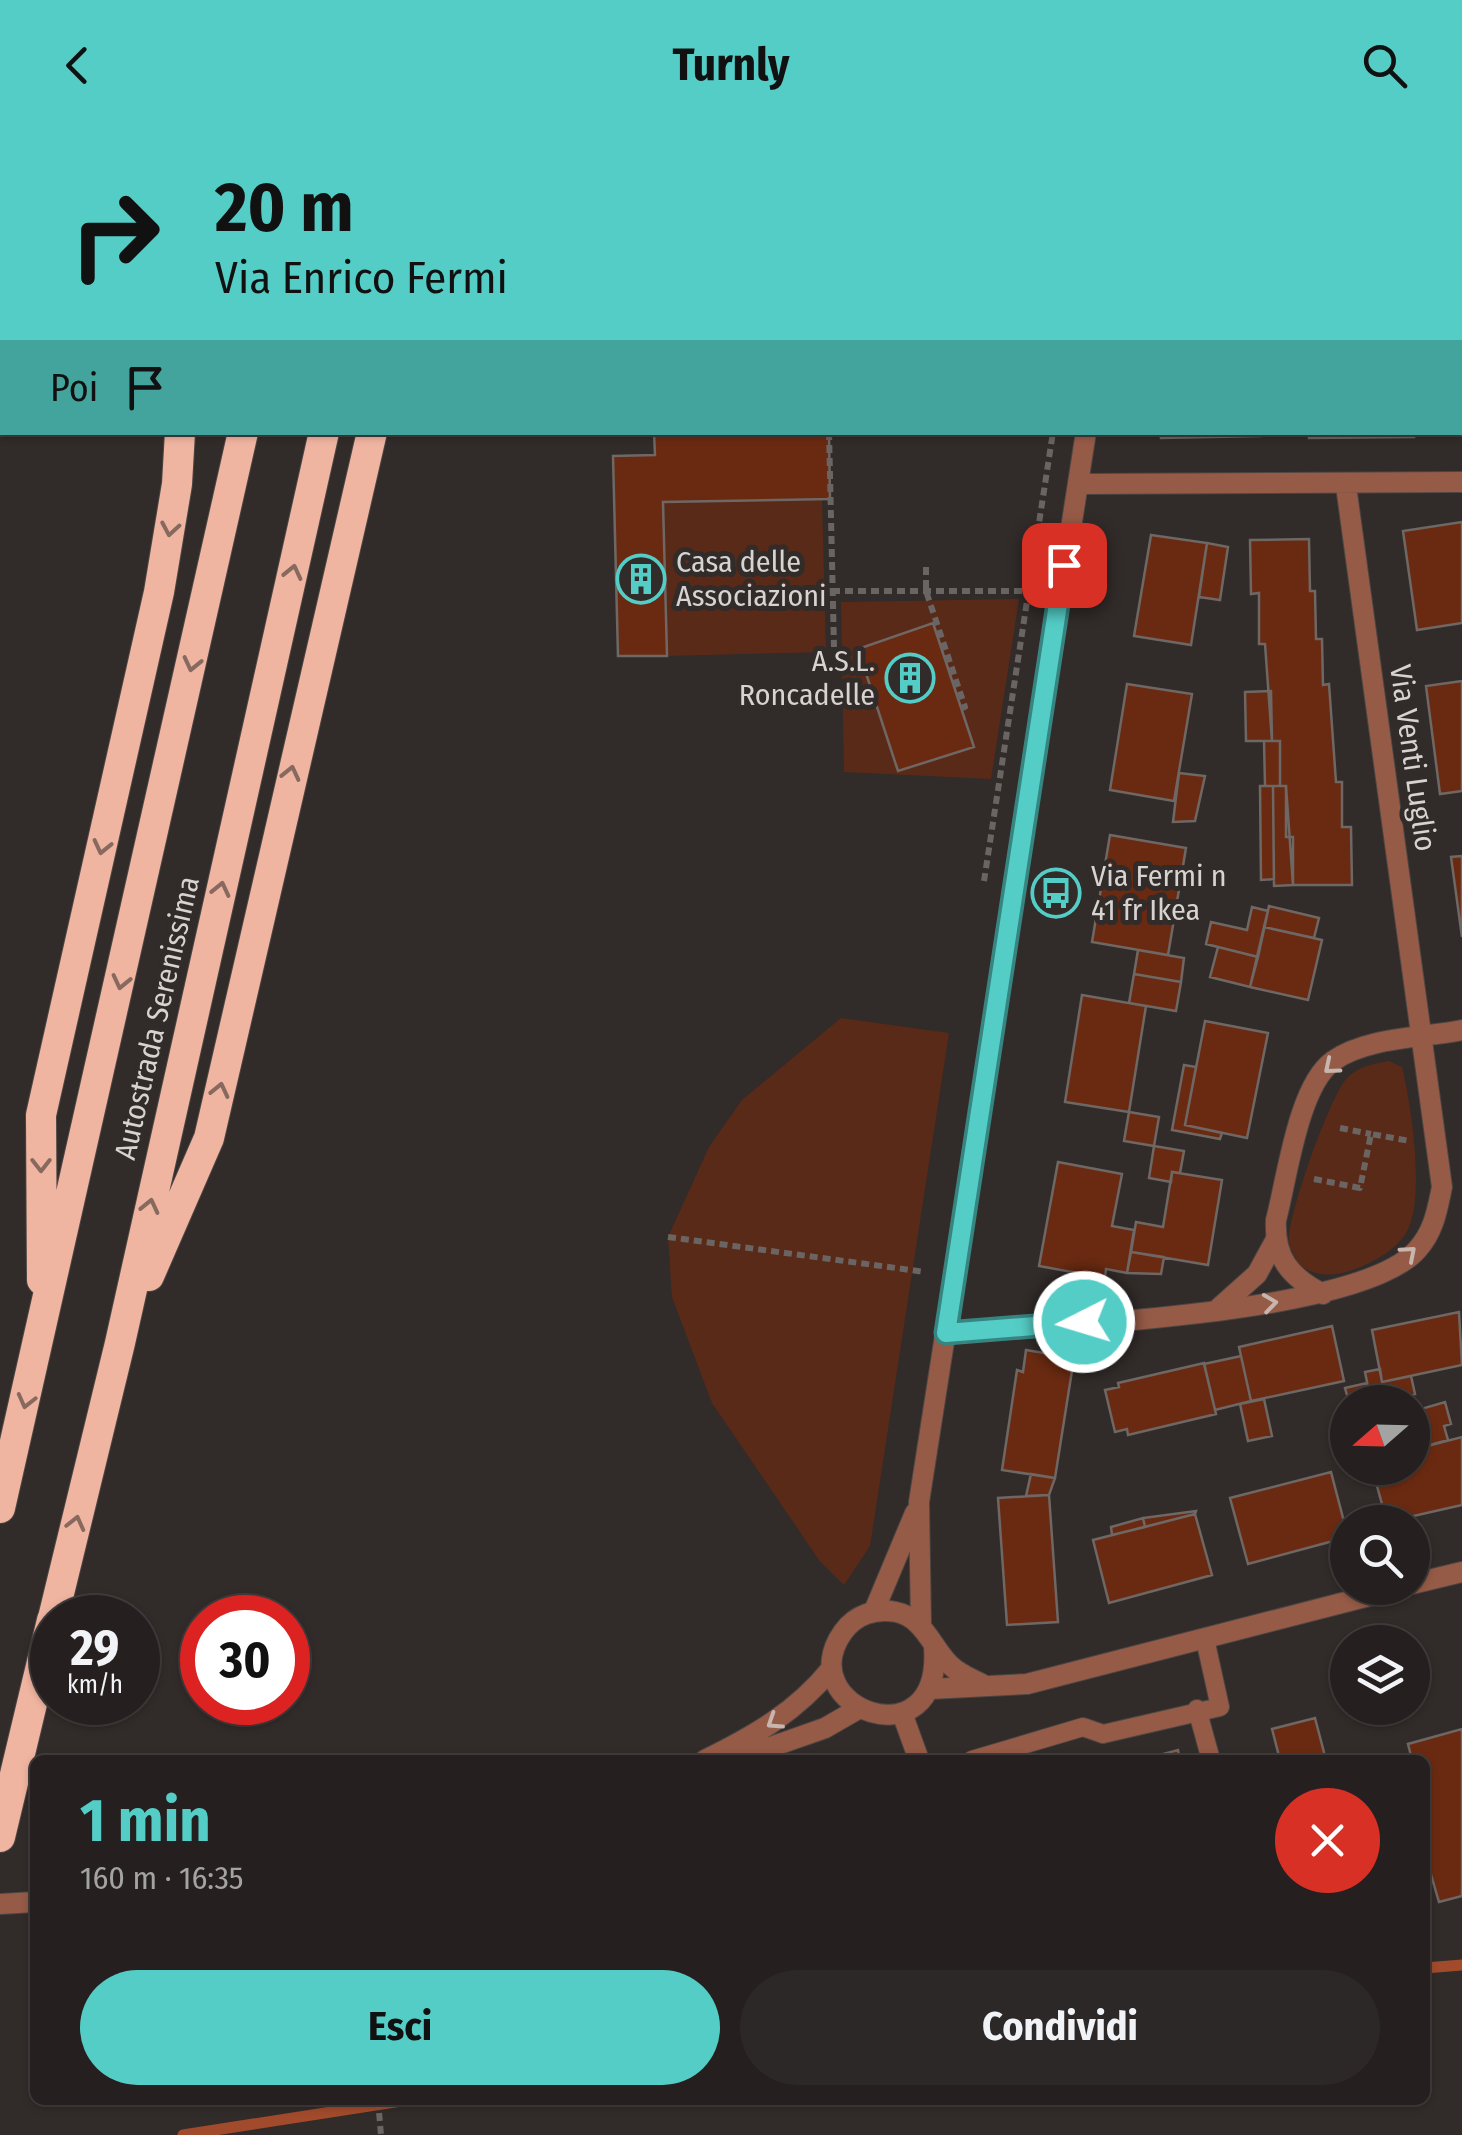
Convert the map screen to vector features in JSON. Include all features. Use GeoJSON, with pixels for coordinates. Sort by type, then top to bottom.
{"type":"FeatureCollection","features":[{"type":"Feature","properties":{"kind":"highway"},"geometry":{"type":"LineString","coordinates":[[42,1334],[41,1115],[159,592],[178,484],[180,435]]}},
{"type":"Feature","properties":{"kind":"highway","name":"Autostrada Serenissima"},"geometry":{"type":"LineString","coordinates":[[0,1508],[242,435]]}},
{"type":"Feature","properties":{"kind":"highway","name":"Autostrada Serenissima"},"geometry":{"type":"LineString","coordinates":[[59,1595],[120,1343],[323,435]]}},
{"type":"Feature","properties":{"kind":"highway"},"geometry":{"type":"LineString","coordinates":[[120,1343],[209,1138],[371,435]]}},
{"type":"Feature","properties":{"kind":"highway","name":"Autostrada Serenissima"},"geometry":{"type":"LineString","coordinates":[[0,1837],[30,1714]]}},
{"type":"Feature","properties":{"kind":"street"},"geometry":{"type":"LineString","coordinates":[[921,1625],[919,1502],[1086,435]]}},
{"type":"Feature","properties":{"kind":"street"},"geometry":{"type":"LineString","coordinates":[[1078,484],[1346,486],[1462,482]]}},
{"type":"Feature","properties":{"kind":"street","name":"Via Venti Luglio"},"geometry":{"type":"LineString","coordinates":[[946,1333],[1218,1309],[1323,1294],[1371,1282],[1416,1252],[1434,1225],[1442,1187],[1346,486]]}},
{"type":"Feature","properties":{"kind":"street"},"geometry":{"type":"LineString","coordinates":[[1218,1309],[1257,1274],[1275,1241],[1310,1088],[1332,1061],[1365,1047],[1462,1030]]}},
{"type":"Feature","properties":{"kind":"street"},"geometry":{"type":"LineString","coordinates":[[1275,1241],[1284,1265],[1300,1282],[1323,1294]]}},
{"type":"Feature","properties":{"kind":"street"},"geometry":{"type":"LineString","coordinates":[[874,1611],[919,1502]]}},
{"type":"Feature","properties":{"kind":"street"},"geometry":{"type":"LineString","coordinates":[[1430,1580],[1462,1572]]}},
{"type":"Feature","properties":{"kind":"street"},"geometry":{"type":"LineString","coordinates":[[930,1690],[1027,1684],[1334,1605]]}},
{"type":"Feature","properties":{"kind":"street"},"geometry":{"type":"LineString","coordinates":[[934,1647],[936,1672],[930,1690],[902,1713],[879,1716],[858,1709],[841,1694],[832,1669],[835,1643],[850,1622],[874,1611],[900,1612],[921,1625],[934,1647],[963,1675],[988,1686]]}},
{"type":"Feature","properties":{"kind":"street"},"geometry":{"type":"LineString","coordinates":[[713,1755],[778,1720],[810,1696],[832,1669]]}},
{"type":"Feature","properties":{"kind":"street"},"geometry":{"type":"LineString","coordinates":[[748,1755],[824,1728],[858,1709]]}},
{"type":"Feature","properties":{"kind":"street"},"geometry":{"type":"LineString","coordinates":[[902,1713],[917,1755]]}},
{"type":"Feature","properties":{"kind":"street"},"geometry":{"type":"LineString","coordinates":[[0,1904],[30,1902]]}},
{"type":"Feature","properties":{"kind":"lane"},"geometry":{"type":"LineString","coordinates":[[989,1755],[1083,1728],[1103,1734],[1220,1706],[1205,1638]]}},
{"type":"Feature","properties":{"kind":"lane"},"geometry":{"type":"LineString","coordinates":[[1197,1709],[1210,1755]]}},
{"type":"Feature","properties":{"kind":"path"},"geometry":{"type":"LineString","coordinates":[[829,435],[834,647]]}},
{"type":"Feature","properties":{"kind":"path"},"geometry":{"type":"LineString","coordinates":[[926,567],[926,591],[965,707],[962,708]]}},
{"type":"Feature","properties":{"kind":"path"},"geometry":{"type":"LineString","coordinates":[[832,591],[1027,591]]}},
{"type":"Feature","properties":{"kind":"path"},"geometry":{"type":"LineString","coordinates":[[1340,1128],[1436,1146]]}},
{"type":"Feature","properties":{"kind":"path"},"geometry":{"type":"LineString","coordinates":[[1288,1174],[1360,1188],[1370,1134]]}},
{"type":"Feature","properties":{"kind":"path"},"geometry":{"type":"LineString","coordinates":[[668,1237],[924,1272]]}},
{"type":"Feature","properties":{"kind":"path"},"geometry":{"type":"LineString","coordinates":[[378,2105],[380,2135]]}},
{"type":"Feature","properties":{"kind":"shaded area"},"geometry":{"type":"Polygon","coordinates":[[[822,499],[826,652],[667,656],[663,502],[822,499]]]}},
{"type":"Feature","properties":{"kind":"shaded area"},"geometry":{"type":"Polygon","coordinates":[[[1019,599],[991,779],[844,772],[841,602],[1019,599]]]}},
{"type":"Feature","properties":{"kind":"shaded area"},"geometry":{"type":"Polygon","coordinates":[[[841,1018],[949,1033],[870,1546],[844,1585],[819,1560],[712,1403],[672,1297],[668,1237],[709,1147],[742,1100],[841,1018]]]}},
{"type":"Feature","properties":{"kind":"shaded area"},"geometry":{"type":"Polygon","coordinates":[[[1389,1061],[1402,1067],[1409,1104],[1416,1176],[1412,1218],[1401,1240],[1374,1261],[1337,1274],[1310,1271],[1299,1264],[1289,1243],[1302,1185],[1320,1132],[1347,1078],[1361,1068],[1389,1061]]]}},
{"type":"Feature","properties":{"kind":"building","name":"Casa delle Associazioni"},"geometry":{"type":"Polygon","coordinates":[[[654,435],[829,435],[830,499],[663,502],[667,656],[618,656],[613,456],[655,455],[654,435]]]}},
{"type":"Feature","properties":{"kind":"building"},"geometry":{"type":"Polygon","coordinates":[[[1160,435],[1261,435],[1261,436],[1160,435]]]}},
{"type":"Feature","properties":{"kind":"building"},"geometry":{"type":"Polygon","coordinates":[[[1309,435],[1414,435],[1414,437],[1309,435]]]}},
{"type":"Feature","properties":{"kind":"building"},"geometry":{"type":"Polygon","coordinates":[[[1462,522],[1462,623],[1417,630],[1403,531],[1462,522]]]}},
{"type":"Feature","properties":{"kind":"building"},"geometry":{"type":"Polygon","coordinates":[[[1151,535],[1207,543],[1191,645],[1134,636],[1151,535]]]}},
{"type":"Feature","properties":{"kind":"building"},"geometry":{"type":"Polygon","coordinates":[[[1309,539],[1316,639],[1322,639],[1323,685],[1329,684],[1336,782],[1342,782],[1342,827],[1351,827],[1352,885],[1293,885],[1293,837],[1286,837],[1286,786],[1280,786],[1280,741],[1272,741],[1265,644],[1259,644],[1259,593],[1251,594],[1250,540],[1309,539]]]}},
{"type":"Feature","properties":{"kind":"building"},"geometry":{"type":"Polygon","coordinates":[[[1207,543],[1228,547],[1220,600],[1199,597],[1207,543]]]}},
{"type":"Feature","properties":{"kind":"building","name":"A.S.L. Roncadelle"},"geometry":{"type":"Polygon","coordinates":[[[933,623],[974,747],[898,771],[858,649],[933,623]]]}},
{"type":"Feature","properties":{"kind":"building"},"geometry":{"type":"Polygon","coordinates":[[[1462,681],[1462,791],[1440,794],[1426,686],[1462,681]]]}},
{"type":"Feature","properties":{"kind":"building"},"geometry":{"type":"Polygon","coordinates":[[[1127,684],[1192,694],[1174,801],[1110,790],[1127,684]]]}},
{"type":"Feature","properties":{"kind":"building"},"geometry":{"type":"Polygon","coordinates":[[[1271,691],[1272,741],[1246,741],[1245,692],[1271,691]]]}},
{"type":"Feature","properties":{"kind":"building"},"geometry":{"type":"Polygon","coordinates":[[[1264,741],[1280,741],[1280,786],[1265,786],[1264,741]]]}},
{"type":"Feature","properties":{"kind":"building"},"geometry":{"type":"Polygon","coordinates":[[[1179,773],[1205,776],[1195,821],[1173,822],[1179,773]]]}},
{"type":"Feature","properties":{"kind":"building"},"geometry":{"type":"Polygon","coordinates":[[[1260,786],[1273,786],[1274,879],[1261,880],[1260,786]]]}},
{"type":"Feature","properties":{"kind":"building"},"geometry":{"type":"Polygon","coordinates":[[[1273,786],[1286,786],[1293,885],[1274,886],[1273,786]]]}},
{"type":"Feature","properties":{"kind":"building"},"geometry":{"type":"Polygon","coordinates":[[[1110,835],[1186,848],[1168,955],[1092,942],[1110,835]]]}},
{"type":"Feature","properties":{"kind":"building"},"geometry":{"type":"Polygon","coordinates":[[[1462,856],[1462,937],[1451,857],[1462,856]]]}},
{"type":"Feature","properties":{"kind":"building"},"geometry":{"type":"Polygon","coordinates":[[[1269,906],[1319,918],[1314,938],[1264,927],[1269,906]]]}},
{"type":"Feature","properties":{"kind":"building"},"geometry":{"type":"Polygon","coordinates":[[[1252,907],[1268,911],[1258,957],[1206,944],[1211,922],[1247,930],[1252,907]]]}},
{"type":"Feature","properties":{"kind":"building"},"geometry":{"type":"Polygon","coordinates":[[[1264,927],[1322,940],[1308,1000],[1250,987],[1264,927]]]}},
{"type":"Feature","properties":{"kind":"building"},"geometry":{"type":"Polygon","coordinates":[[[1218,947],[1258,957],[1250,987],[1210,977],[1218,947]]]}},
{"type":"Feature","properties":{"kind":"building"},"geometry":{"type":"Polygon","coordinates":[[[1138,950],[1184,958],[1181,982],[1134,974],[1138,950]]]}},
{"type":"Feature","properties":{"kind":"building"},"geometry":{"type":"Polygon","coordinates":[[[1134,974],[1181,982],[1176,1011],[1129,1003],[1134,974]]]}},
{"type":"Feature","properties":{"kind":"building"},"geometry":{"type":"Polygon","coordinates":[[[1082,995],[1146,1006],[1129,1112],[1065,1102],[1082,995]]]}},
{"type":"Feature","properties":{"kind":"building"},"geometry":{"type":"Polygon","coordinates":[[[1205,1021],[1268,1033],[1247,1138],[1185,1125],[1205,1021]]]}},
{"type":"Feature","properties":{"kind":"building"},"geometry":{"type":"Polygon","coordinates":[[[1184,1065],[1196,1067],[1185,1125],[1222,1133],[1220,1139],[1172,1130],[1184,1065]]]}},
{"type":"Feature","properties":{"kind":"building"},"geometry":{"type":"Polygon","coordinates":[[[1129,1112],[1159,1117],[1154,1146],[1124,1141],[1129,1112]]]}},
{"type":"Feature","properties":{"kind":"building"},"geometry":{"type":"Polygon","coordinates":[[[1154,1146],[1184,1151],[1180,1173],[1172,1172],[1171,1182],[1149,1178],[1154,1146]]]}},
{"type":"Feature","properties":{"kind":"building"},"geometry":{"type":"Polygon","coordinates":[[[1058,1162],[1122,1174],[1112,1226],[1134,1230],[1127,1273],[1106,1269],[1105,1278],[1039,1266],[1058,1162]]]}},
{"type":"Feature","properties":{"kind":"building"},"geometry":{"type":"Polygon","coordinates":[[[1172,1172],[1222,1180],[1208,1265],[1131,1252],[1136,1222],[1163,1227],[1172,1172]]]}},
{"type":"Feature","properties":{"kind":"building"},"geometry":{"type":"Polygon","coordinates":[[[1131,1252],[1164,1257],[1161,1274],[1127,1273],[1131,1252]]]}},
{"type":"Feature","properties":{"kind":"building"},"geometry":{"type":"Polygon","coordinates":[[[1459,1312],[1462,1365],[1382,1382],[1372,1330],[1459,1312]]]}},
{"type":"Feature","properties":{"kind":"building"},"geometry":{"type":"Polygon","coordinates":[[[1332,1326],[1344,1381],[1251,1401],[1239,1347],[1332,1326]]]}},
{"type":"Feature","properties":{"kind":"building"},"geometry":{"type":"Polygon","coordinates":[[[1026,1350],[1074,1358],[1055,1478],[1002,1470],[1017,1370],[1023,1372],[1026,1350]]]}},
{"type":"Feature","properties":{"kind":"building"},"geometry":{"type":"Polygon","coordinates":[[[1241,1356],[1251,1401],[1215,1410],[1204,1364],[1241,1356]]]}},
{"type":"Feature","properties":{"kind":"building"},"geometry":{"type":"Polygon","coordinates":[[[1204,1363],[1216,1414],[1128,1435],[1127,1429],[1115,1432],[1105,1390],[1119,1387],[1118,1383],[1204,1363]]]}},
{"type":"Feature","properties":{"kind":"building"},"geometry":{"type":"Polygon","coordinates":[[[1380,1369],[1382,1382],[1411,1376],[1413,1385],[1368,1385],[1365,1372],[1380,1369]]]}},
{"type":"Feature","properties":{"kind":"building"},"geometry":{"type":"Polygon","coordinates":[[[1264,1399],[1272,1436],[1248,1441],[1240,1404],[1264,1399]]]}},
{"type":"Feature","properties":{"kind":"building"},"geometry":{"type":"Polygon","coordinates":[[[1445,1402],[1451,1424],[1444,1426],[1448,1440],[1430,1445],[1430,1406],[1445,1402]]]}},
{"type":"Feature","properties":{"kind":"building"},"geometry":{"type":"Polygon","coordinates":[[[1462,1437],[1462,1505],[1430,1512],[1430,1505],[1382,1505],[1377,1485],[1430,1485],[1430,1445],[1462,1437]]]}},
{"type":"Feature","properties":{"kind":"building"},"geometry":{"type":"Polygon","coordinates":[[[1330,1472],[1330,1485],[1334,1485],[1340,1505],[1330,1505],[1330,1542],[1248,1564],[1230,1498],[1330,1472]]]}},
{"type":"Feature","properties":{"kind":"building"},"geometry":{"type":"Polygon","coordinates":[[[1031,1474],[1055,1478],[1049,1495],[1026,1496],[1031,1474]]]}},
{"type":"Feature","properties":{"kind":"building"},"geometry":{"type":"Polygon","coordinates":[[[1049,1495],[1058,1622],[1007,1625],[998,1498],[1049,1495]]]}},
{"type":"Feature","properties":{"kind":"building"},"geometry":{"type":"Polygon","coordinates":[[[1196,1511],[1145,1527],[1143,1518],[1196,1511]]]}},
{"type":"Feature","properties":{"kind":"building"},"geometry":{"type":"Polygon","coordinates":[[[1195,1514],[1212,1575],[1109,1603],[1093,1540],[1195,1514]]]}},
{"type":"Feature","properties":{"kind":"building"},"geometry":{"type":"Polygon","coordinates":[[[1143,1518],[1145,1527],[1112,1535],[1111,1527],[1143,1518]]]}},
{"type":"Feature","properties":{"kind":"building"},"geometry":{"type":"Polygon","coordinates":[[[1315,1718],[1325,1755],[1279,1755],[1272,1729],[1315,1718]]]}},
{"type":"Feature","properties":{"kind":"building"},"geometry":{"type":"Polygon","coordinates":[[[1462,1729],[1462,1896],[1439,1902],[1430,1871],[1430,1755],[1411,1755],[1408,1744],[1462,1729]]]}},
{"type":"Feature","properties":{"kind":"waterway"},"geometry":{"type":"LineString","coordinates":[[1430,1968],[1462,1965]]}},
{"type":"Feature","properties":{"kind":"waterway"},"geometry":{"type":"LineString","coordinates":[[183,2135],[376,2105]]}},
{"type":"Feature","properties":{"kind":"place","name":"Casa delle Associazioni"},"geometry":{"type":"Point","coordinates":[641,579]}},
{"type":"Feature","properties":{"kind":"place","name":"A.S.L. Roncadelle"},"geometry":{"type":"Point","coordinates":[910,678]}},
{"type":"Feature","properties":{"kind":"place","name":"Via Fermi n 41 fr Ikea"},"geometry":{"type":"Point","coordinates":[1056,893]}},
{"type":"Feature","properties":{"kind":"route"},"geometry":{"type":"LineString","coordinates":[[1064,565],[946,1333],[1084,1322]]}}]}
